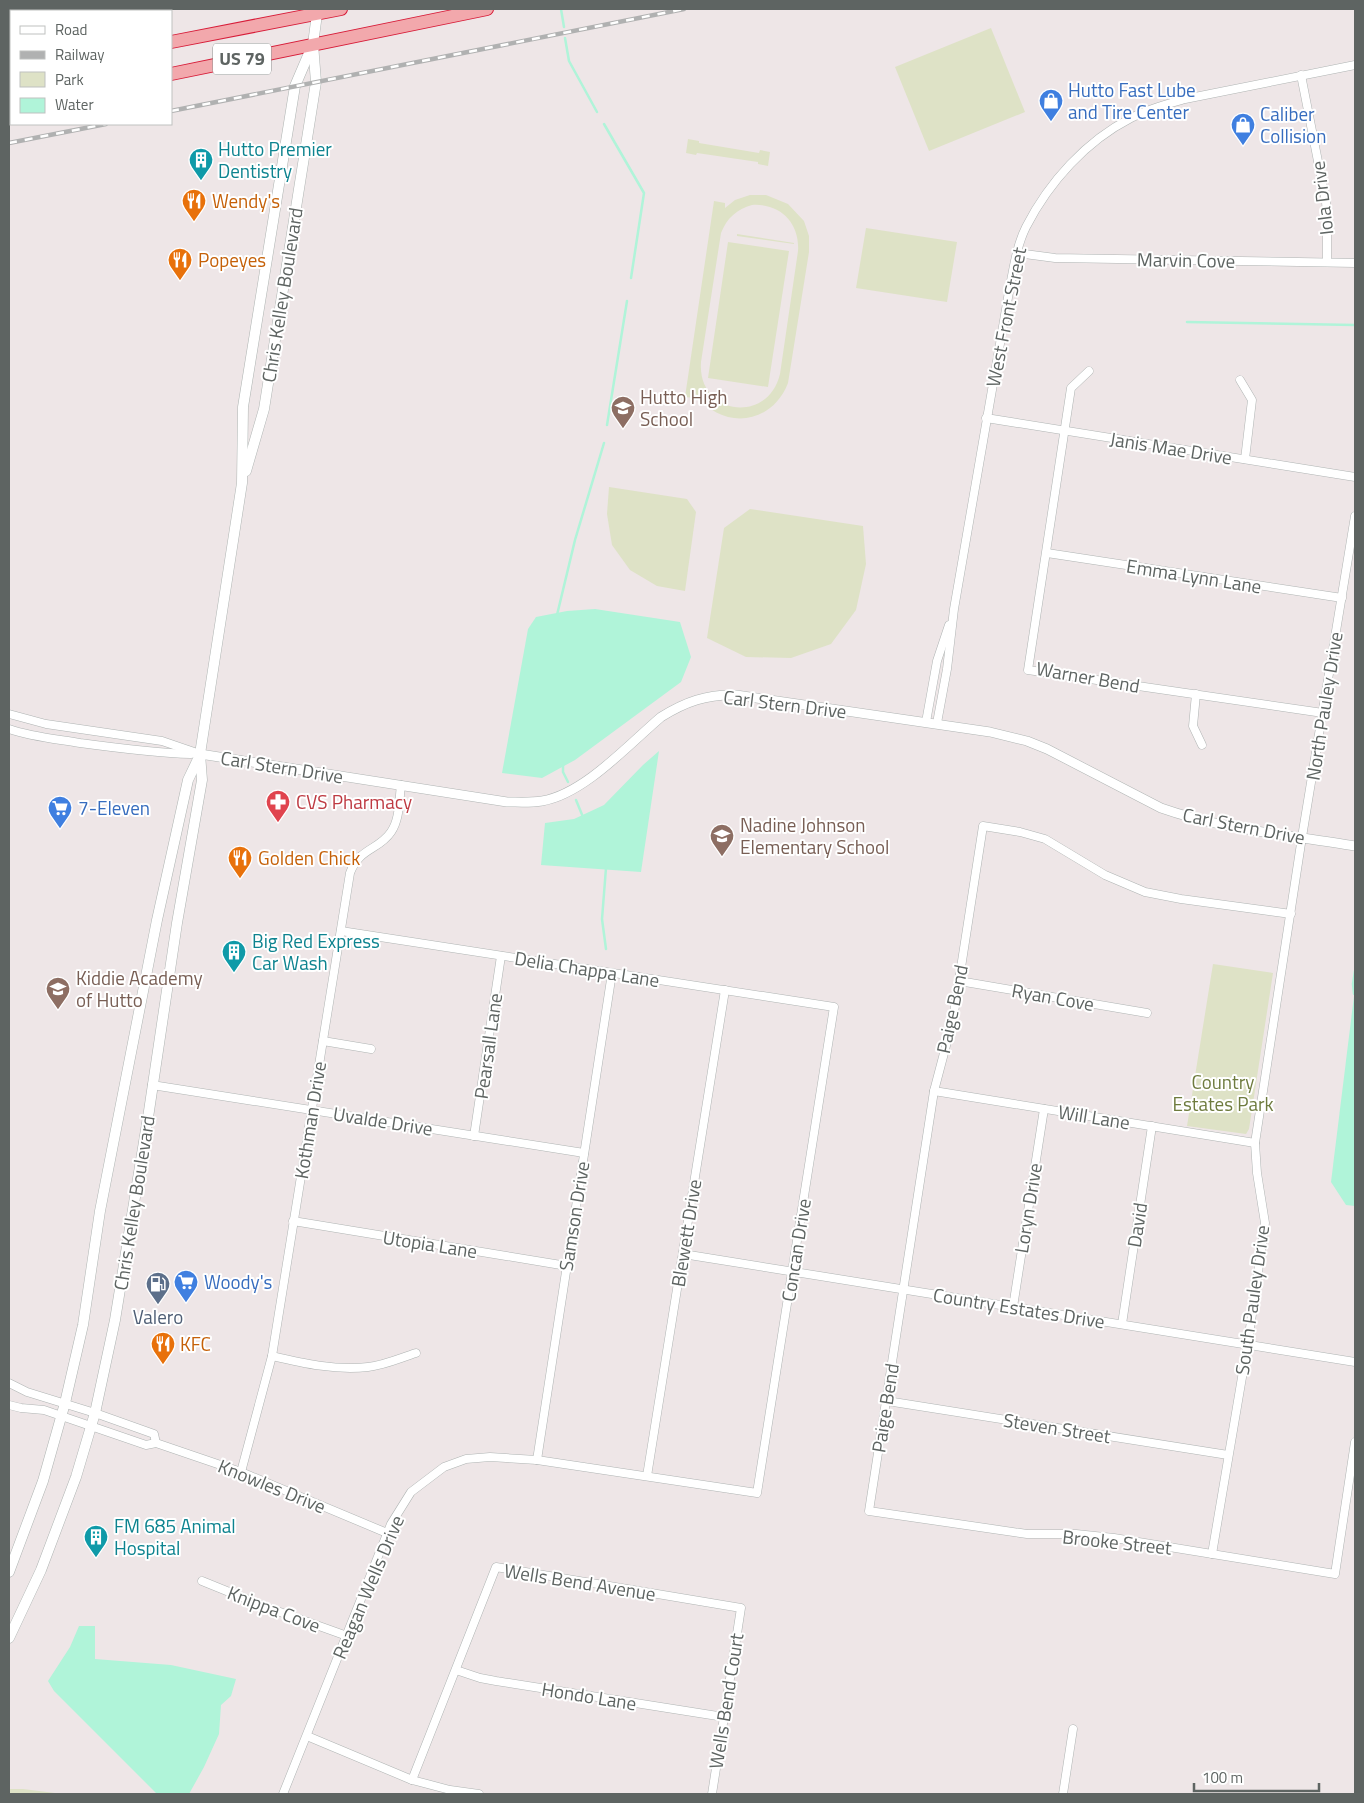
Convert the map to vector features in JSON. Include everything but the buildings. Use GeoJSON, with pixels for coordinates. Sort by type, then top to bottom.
{"type":"FeatureCollection","features":[{"type":"Feature","properties":{"kind":"highway","name":"US 79"},"geometry":{"type":"LineString","coordinates":[[172,42],[317,11],[341,9]]}},
{"type":"Feature","properties":{"kind":"highway","name":"US 79"},"geometry":{"type":"LineString","coordinates":[[172,74],[487,9]]}},
{"type":"Feature","properties":{"kind":"main road","name":"Chris Kelley Boulevard"},"geometry":{"type":"LineString","coordinates":[[9,1638],[41,1570],[76,1477],[94,1413],[115,1320],[177,923],[202,780],[200,754],[242,483],[265,399],[316,82],[313,44],[317,11]]}},
{"type":"Feature","properties":{"kind":"main road","name":"Chris Kelley Boulevard"},"geometry":{"type":"LineString","coordinates":[[242,483],[244,407],[295,86],[313,44]]}},
{"type":"Feature","properties":{"kind":"main road","name":"Chris Kelley Boulevard"},"geometry":{"type":"LineString","coordinates":[[9,1572],[43,1481],[65,1403],[83,1325],[102,1202],[157,920],[188,780],[200,754]]}},
{"type":"Feature","properties":{"kind":"street","name":"West Front Street"},"geometry":{"type":"LineString","coordinates":[[937,723],[948,669],[954,609],[986,418],[1017,253],[1026,228],[1057,179],[1080,154],[1130,118],[1165,105],[1355,65]]}},
{"type":"Feature","properties":{"kind":"street","name":"Iola Drive"},"geometry":{"type":"LineString","coordinates":[[1301,75],[1328,216],[1327,262]]}},
{"type":"Feature","properties":{"kind":"street","name":"Marvin Cove"},"geometry":{"type":"LineString","coordinates":[[1017,253],[1055,258],[1355,263]]}},
{"type":"Feature","properties":{"kind":"street","name":"Warner Bend"},"geometry":{"type":"LineString","coordinates":[[1089,372],[1071,388],[1028,670],[1323,713]]}},
{"type":"Feature","properties":{"kind":"street"},"geometry":{"type":"LineString","coordinates":[[1240,380],[1252,400],[1245,459]]}},
{"type":"Feature","properties":{"kind":"street","name":"Janis Mae Drive"},"geometry":{"type":"LineString","coordinates":[[986,418],[1355,478]]}},
{"type":"Feature","properties":{"kind":"street","name":"North Pauley Drive"},"geometry":{"type":"LineString","coordinates":[[1302,837],[1355,516]]}},
{"type":"Feature","properties":{"kind":"street","name":"Emma Lynn Lane"},"geometry":{"type":"LineString","coordinates":[[1047,553],[1342,598]]}},
{"type":"Feature","properties":{"kind":"street","name":"West Front Street"},"geometry":{"type":"LineString","coordinates":[[926,722],[938,661],[954,609]]}},
{"type":"Feature","properties":{"kind":"street"},"geometry":{"type":"LineString","coordinates":[[1196,694],[1192,726],[1202,745]]}},
{"type":"Feature","properties":{"kind":"street","name":"Carl Stern Drive"},"geometry":{"type":"LineString","coordinates":[[9,729],[44,738],[160,753],[200,754],[507,802],[540,802],[576,789],[661,717],[674,709],[696,699],[716,695],[736,695],[937,723],[990,732],[1027,741],[1065,758],[1161,808],[1179,814],[1235,827],[1355,846]]}},
{"type":"Feature","properties":{"kind":"street","name":"Carl Stern Drive"},"geometry":{"type":"LineString","coordinates":[[9,714],[46,724],[162,742],[200,754]]}},
{"type":"Feature","properties":{"kind":"street","name":"Kothman Drive"},"geometry":{"type":"LineString","coordinates":[[241,1472],[272,1356],[350,873],[359,857],[386,838],[391,832],[396,820],[401,785]]}},
{"type":"Feature","properties":{"kind":"street","name":"Paige Bend"},"geometry":{"type":"LineString","coordinates":[[869,1511],[934,1091],[953,1019],[983,826],[1020,832],[1045,839],[1105,875],[1145,892],[1181,899],[1291,914]]}},
{"type":"Feature","properties":{"kind":"street","name":"South Pauley Drive"},"geometry":{"type":"LineString","coordinates":[[1212,1554],[1265,1223],[1257,1173],[1255,1143],[1302,837]]}},
{"type":"Feature","properties":{"kind":"street","name":"Delia Chappa Lane"},"geometry":{"type":"LineString","coordinates":[[341,931],[834,1007]]}},
{"type":"Feature","properties":{"kind":"street","name":"Pearsall Lane"},"geometry":{"type":"LineString","coordinates":[[474,1136],[501,956]]}},
{"type":"Feature","properties":{"kind":"street","name":"Samson Drive"},"geometry":{"type":"LineString","coordinates":[[537,1460],[612,973]]}},
{"type":"Feature","properties":{"kind":"street","name":"Ryan Cove"},"geometry":{"type":"LineString","coordinates":[[959,981],[1147,1013]]}},
{"type":"Feature","properties":{"kind":"street","name":"Blewett Drive"},"geometry":{"type":"LineString","coordinates":[[647,1476],[725,990]]}},
{"type":"Feature","properties":{"kind":"street","name":"Concan Drive"},"geometry":{"type":"LineString","coordinates":[[757,1493],[834,1007]]}},
{"type":"Feature","properties":{"kind":"street"},"geometry":{"type":"LineString","coordinates":[[323,1041],[371,1049]]}},
{"type":"Feature","properties":{"kind":"street","name":"Uvalde Drive"},"geometry":{"type":"LineString","coordinates":[[152,1085],[584,1153]]}},
{"type":"Feature","properties":{"kind":"street","name":"Will Lane"},"geometry":{"type":"LineString","coordinates":[[934,1091],[1255,1143]]}},
{"type":"Feature","properties":{"kind":"street","name":"Loryn Drive"},"geometry":{"type":"LineString","coordinates":[[1013,1307],[1044,1109]]}},
{"type":"Feature","properties":{"kind":"street","name":"David"},"geometry":{"type":"LineString","coordinates":[[1122,1324],[1152,1126]]}},
{"type":"Feature","properties":{"kind":"street","name":"Utopia Lane"},"geometry":{"type":"LineString","coordinates":[[294,1221],[567,1266]]}},
{"type":"Feature","properties":{"kind":"street","name":"Country Estates Drive"},"geometry":{"type":"LineString","coordinates":[[683,1254],[1355,1362]]}},
{"type":"Feature","properties":{"kind":"street"},"geometry":{"type":"LineString","coordinates":[[272,1356],[298,1362],[350,1368],[369,1367],[416,1353]]}},
{"type":"Feature","properties":{"kind":"street","name":"Knowles Drive"},"geometry":{"type":"LineString","coordinates":[[9,1383],[27,1392],[154,1434],[156,1443]]}},
{"type":"Feature","properties":{"kind":"street","name":"Steven Street"},"geometry":{"type":"LineString","coordinates":[[886,1401],[1228,1455]]}},
{"type":"Feature","properties":{"kind":"street","name":"Knowles Drive"},"geometry":{"type":"LineString","coordinates":[[9,1405],[44,1410],[62,1415],[146,1445],[156,1443],[241,1472],[387,1533]]}},
{"type":"Feature","properties":{"kind":"street","name":"Brooke Street"},"geometry":{"type":"LineString","coordinates":[[869,1511],[1027,1534],[1093,1535],[1335,1574],[1355,1442]]}},
{"type":"Feature","properties":{"kind":"street","name":"Reagan Wells Drive"},"geometry":{"type":"LineString","coordinates":[[283,1794],[391,1524],[411,1492],[444,1467],[466,1459],[490,1457],[537,1460],[757,1493]]}},
{"type":"Feature","properties":{"kind":"street","name":"Wells Bend Avenue"},"geometry":{"type":"LineString","coordinates":[[412,1780],[496,1567],[740,1608]]}},
{"type":"Feature","properties":{"kind":"street","name":"Knippa Cove"},"geometry":{"type":"LineString","coordinates":[[202,1581],[347,1636]]}},
{"type":"Feature","properties":{"kind":"street","name":"Wells Bend Court"},"geometry":{"type":"LineString","coordinates":[[712,1794],[740,1608]]}},
{"type":"Feature","properties":{"kind":"street","name":"Hondo Lane"},"geometry":{"type":"LineString","coordinates":[[456,1670],[496,1681],[724,1717]]}},
{"type":"Feature","properties":{"kind":"street"},"geometry":{"type":"LineString","coordinates":[[1062,1794],[1073,1729]]}},
{"type":"Feature","properties":{"kind":"street"},"geometry":{"type":"LineString","coordinates":[[307,1736],[412,1780],[437,1787],[479,1794]]}},
{"type":"Feature","properties":{"kind":"green space"},"geometry":{"type":"Polygon","coordinates":[[[991,28],[1025,112],[929,151],[895,67],[991,28]]]}},
{"type":"Feature","properties":{"kind":"green space"},"geometry":{"type":"Polygon","coordinates":[[[688,139],[699,141],[699,143],[759,153],[760,150],[770,152],[768,166],[758,164],[758,162],[686,153],[688,139]]]}},
{"type":"Feature","properties":{"kind":"green space"},"geometry":{"type":"Polygon","coordinates":[[[750,195],[766,195],[788,204],[804,221],[809,236],[809,252],[788,383],[781,397],[771,408],[759,415],[746,418],[732,418],[719,414],[707,406],[696,394],[695,398],[685,397],[714,201],[725,203],[725,208],[735,200],[750,195]],[[752,205],[737,212],[729,219],[721,233],[701,362],[703,380],[710,393],[721,403],[734,407],[749,407],[762,401],[773,390],[780,374],[798,251],[796,232],[792,224],[779,211],[762,205],[752,205]]]}},
{"type":"Feature","properties":{"kind":"green space"},"geometry":{"type":"Polygon","coordinates":[[[866,228],[957,242],[947,302],[856,288],[866,228]]]}},
{"type":"Feature","properties":{"kind":"green space"},"geometry":{"type":"Polygon","coordinates":[[[737,234],[794,243],[794,244],[737,236],[737,234]]]}},
{"type":"Feature","properties":{"kind":"green space"},"geometry":{"type":"Polygon","coordinates":[[[728,242],[789,251],[768,387],[708,378],[728,242]]]}},
{"type":"Feature","properties":{"kind":"green space"},"geometry":{"type":"Polygon","coordinates":[[[609,487],[687,499],[696,512],[685,591],[657,586],[630,570],[612,545],[607,514],[609,487]]]}},
{"type":"Feature","properties":{"kind":"green space"},"geometry":{"type":"Polygon","coordinates":[[[750,509],[863,526],[866,564],[856,610],[831,644],[791,658],[746,657],[707,638],[724,528],[750,509]]]}},
{"type":"Feature","properties":{"kind":"green space","name":"Country Estates Park"},"geometry":{"type":"Polygon","coordinates":[[[1213,964],[1273,973],[1249,1129],[1246,1134],[1187,1126],[1213,964]]]}},
{"type":"Feature","properties":{"kind":"green space"},"geometry":{"type":"Polygon","coordinates":[[[9,1789],[23,1789],[63,1794],[9,1794],[9,1789]]]}},
{"type":"Feature","properties":{"kind":"water"},"geometry":{"type":"Polygon","coordinates":[[[595,609],[680,622],[691,657],[681,682],[575,760],[542,778],[502,773],[528,629],[536,617],[567,611],[595,609]]]}},
{"type":"Feature","properties":{"kind":"water"},"geometry":{"type":"Polygon","coordinates":[[[659,751],[641,872],[541,865],[545,823],[574,819],[604,805],[659,751]]]}},
{"type":"Feature","properties":{"kind":"water"},"geometry":{"type":"Polygon","coordinates":[[[1355,988],[1355,1206],[1346,1205],[1331,1182],[1355,988]]]}},
{"type":"Feature","properties":{"kind":"water"},"geometry":{"type":"Polygon","coordinates":[[[79,1626],[95,1626],[95,1659],[171,1665],[236,1679],[231,1696],[221,1705],[219,1734],[189,1794],[157,1794],[54,1691],[48,1681],[70,1647],[79,1626]]]}},
{"type":"Feature","properties":{"kind":"waterway"},"geometry":{"type":"LineString","coordinates":[[561,9],[564,27]]}},
{"type":"Feature","properties":{"kind":"waterway"},"geometry":{"type":"LineString","coordinates":[[565,38],[569,61],[597,112]]}},
{"type":"Feature","properties":{"kind":"waterway"},"geometry":{"type":"LineString","coordinates":[[604,124],[644,193],[631,278]]}},
{"type":"Feature","properties":{"kind":"waterway"},"geometry":{"type":"LineString","coordinates":[[607,425],[627,301]]}},
{"type":"Feature","properties":{"kind":"waterway"},"geometry":{"type":"LineString","coordinates":[[1187,322],[1355,325]]}},
{"type":"Feature","properties":{"kind":"waterway"},"geometry":{"type":"LineString","coordinates":[[557,615],[575,540],[604,443]]}},
{"type":"Feature","properties":{"kind":"waterway"},"geometry":{"type":"LineString","coordinates":[[563,765],[563,772],[568,782]]}},
{"type":"Feature","properties":{"kind":"waterway"},"geometry":{"type":"LineString","coordinates":[[576,800],[583,817]]}},
{"type":"Feature","properties":{"kind":"waterway"},"geometry":{"type":"LineString","coordinates":[[606,868],[602,919],[606,949]]}},
{"type":"Feature","properties":{"kind":"waterway"},"geometry":{"type":"LineString","coordinates":[[1354,994],[1355,971]]}},
{"type":"Feature","properties":{"kind":"railway"},"geometry":{"type":"LineString","coordinates":[[172,111],[684,9]]}},
{"type":"Feature","properties":{"kind":"railway"},"geometry":{"type":"LineString","coordinates":[[9,143],[101,125]]}},
{"type":"Feature","properties":{"kind":"place","name":"Hutto Fast Lube and Tire Center"},"geometry":{"type":"Point","coordinates":[1051,122]}},
{"type":"Feature","properties":{"kind":"place","name":"Caliber Collision"},"geometry":{"type":"Point","coordinates":[1243,146]}},
{"type":"Feature","properties":{"kind":"place","name":"Hutto Premier Dentistry"},"geometry":{"type":"Point","coordinates":[201,181]}},
{"type":"Feature","properties":{"kind":"place","name":"Wendy's"},"geometry":{"type":"Point","coordinates":[194,222]}},
{"type":"Feature","properties":{"kind":"place","name":"Popeyes"},"geometry":{"type":"Point","coordinates":[180,281]}},
{"type":"Feature","properties":{"kind":"place","name":"Hutto High School"},"geometry":{"type":"Point","coordinates":[623,429]}},
{"type":"Feature","properties":{"kind":"place","name":"CVS Pharmacy"},"geometry":{"type":"Point","coordinates":[278,823]}},
{"type":"Feature","properties":{"kind":"place","name":"7-Eleven"},"geometry":{"type":"Point","coordinates":[60,829]}},
{"type":"Feature","properties":{"kind":"place","name":"Nadine Johnson Elementary School"},"geometry":{"type":"Point","coordinates":[722,857]}},
{"type":"Feature","properties":{"kind":"place","name":"Golden Chick"},"geometry":{"type":"Point","coordinates":[240,879]}},
{"type":"Feature","properties":{"kind":"place","name":"Big Red Express Car Wash"},"geometry":{"type":"Point","coordinates":[234,973]}},
{"type":"Feature","properties":{"kind":"place","name":"Kiddie Academy of Hutto"},"geometry":{"type":"Point","coordinates":[58,1010]}},
{"type":"Feature","properties":{"kind":"place","name":"Woody's"},"geometry":{"type":"Point","coordinates":[186,1303]}},
{"type":"Feature","properties":{"kind":"place","name":"Valero"},"geometry":{"type":"Point","coordinates":[158,1305]}},
{"type":"Feature","properties":{"kind":"place","name":"KFC"},"geometry":{"type":"Point","coordinates":[163,1365]}},
{"type":"Feature","properties":{"kind":"place","name":"FM 685 Animal Hospital"},"geometry":{"type":"Point","coordinates":[96,1558]}}]}
